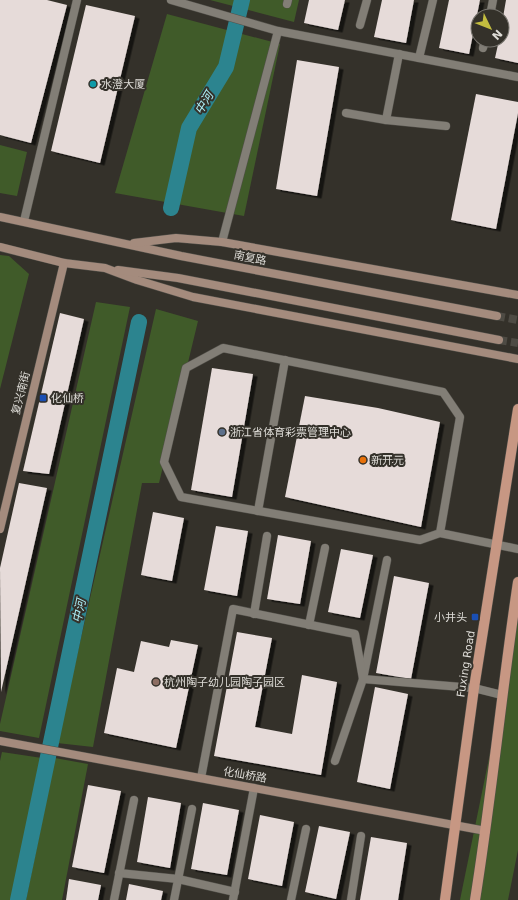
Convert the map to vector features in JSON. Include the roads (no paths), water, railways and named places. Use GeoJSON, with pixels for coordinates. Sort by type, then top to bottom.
{"type":"FeatureCollection","features":[{"type":"Feature","properties":{"kind":"main road","name":"南复路"},"geometry":{"type":"LineString","coordinates":[[0,217],[181,256],[497,316]]}},
{"type":"Feature","properties":{"kind":"main road"},"geometry":{"type":"LineString","coordinates":[[128,244],[176,238],[222,242],[518,295]]}},
{"type":"Feature","properties":{"kind":"main road"},"geometry":{"type":"LineString","coordinates":[[0,247],[64,263],[178,278],[499,340]]}},
{"type":"Feature","properties":{"kind":"main road","name":"复兴南街"},"geometry":{"type":"LineString","coordinates":[[0,529],[2,508],[64,263]]}},
{"type":"Feature","properties":{"kind":"main road"},"geometry":{"type":"LineString","coordinates":[[105,268],[137,280],[193,297],[518,359]]}},
{"type":"Feature","properties":{"kind":"main road","name":"Fuxing Road"},"geometry":{"type":"LineString","coordinates":[[445,900],[474,688],[498,545],[518,409]]}},
{"type":"Feature","properties":{"kind":"main road"},"geometry":{"type":"LineString","coordinates":[[475,900],[486,831],[502,695],[518,582]]}},
{"type":"Feature","properties":{"kind":"main road","name":"化仙桥路"},"geometry":{"type":"LineString","coordinates":[[0,741],[486,831]]}},
{"type":"Feature","properties":{"kind":"street"},"geometry":{"type":"LineString","coordinates":[[24,221],[77,0]]}},
{"type":"Feature","properties":{"kind":"street"},"geometry":{"type":"LineString","coordinates":[[171,0],[188,2],[278,30],[518,77]]}},
{"type":"Feature","properties":{"kind":"street"},"geometry":{"type":"LineString","coordinates":[[360,25],[367,0]]}},
{"type":"Feature","properties":{"kind":"street"},"geometry":{"type":"LineString","coordinates":[[418,58],[433,0]]}},
{"type":"Feature","properties":{"kind":"street"},"geometry":{"type":"LineString","coordinates":[[222,242],[278,30]]}},
{"type":"Feature","properties":{"kind":"street"},"geometry":{"type":"LineString","coordinates":[[386,120],[399,54]]}},
{"type":"Feature","properties":{"kind":"street"},"geometry":{"type":"LineString","coordinates":[[346,113],[386,120],[446,126]]}},
{"type":"Feature","properties":{"kind":"street"},"geometry":{"type":"LineString","coordinates":[[440,533],[460,417],[443,392],[223,348],[186,368],[164,462],[181,497],[420,540],[440,533],[518,549]]}},
{"type":"Feature","properties":{"kind":"street"},"geometry":{"type":"LineString","coordinates":[[258,511],[285,360]]}},
{"type":"Feature","properties":{"kind":"street"},"geometry":{"type":"LineString","coordinates":[[254,614],[267,536]]}},
{"type":"Feature","properties":{"kind":"street"},"geometry":{"type":"LineString","coordinates":[[309,625],[325,548]]}},
{"type":"Feature","properties":{"kind":"street"},"geometry":{"type":"LineString","coordinates":[[335,760],[363,679],[387,560]]}},
{"type":"Feature","properties":{"kind":"street"},"geometry":{"type":"LineString","coordinates":[[201,778],[233,609],[355,634],[363,679]]}},
{"type":"Feature","properties":{"kind":"street"},"geometry":{"type":"LineString","coordinates":[[363,679],[474,688],[502,695]]}},
{"type":"Feature","properties":{"kind":"street"},"geometry":{"type":"LineString","coordinates":[[119,873],[178,879],[234,896],[254,788]]}},
{"type":"Feature","properties":{"kind":"street"},"geometry":{"type":"LineString","coordinates":[[114,900],[134,800]]}},
{"type":"Feature","properties":{"kind":"street"},"geometry":{"type":"LineString","coordinates":[[174,900],[192,809]]}},
{"type":"Feature","properties":{"kind":"street"},"geometry":{"type":"LineString","coordinates":[[294,900],[306,829]]}},
{"type":"Feature","properties":{"kind":"street"},"geometry":{"type":"LineString","coordinates":[[351,900],[361,836]]}},
{"type":"Feature","properties":{"kind":"waterway","name":"中河"},"geometry":{"type":"LineString","coordinates":[[171,208],[189,128],[226,67],[242,0]]}},
{"type":"Feature","properties":{"kind":"waterway","name":"中河"},"geometry":{"type":"LineString","coordinates":[[18,900],[139,322]]}},
{"type":"Feature","properties":{"kind":"tunnel"},"geometry":{"type":"LineString","coordinates":[[497,316],[518,320]]}},
{"type":"Feature","properties":{"kind":"tunnel"},"geometry":{"type":"LineString","coordinates":[[499,340],[518,343]]}},
{"type":"Feature","properties":{"kind":"place","name":"水澄大厦"},"geometry":{"type":"Point","coordinates":[93,84]}},
{"type":"Feature","properties":{"kind":"place","name":"化仙桥"},"geometry":{"type":"Point","coordinates":[43,398]}},
{"type":"Feature","properties":{"kind":"place","name":"浙江省体育彩票管理中心"},"geometry":{"type":"Point","coordinates":[222,432]}},
{"type":"Feature","properties":{"kind":"place","name":"新开元"},"geometry":{"type":"Point","coordinates":[363,460]}},
{"type":"Feature","properties":{"kind":"place","name":"小井头"},"geometry":{"type":"Point","coordinates":[475,617]}},
{"type":"Feature","properties":{"kind":"place","name":"杭州陶子幼儿园陶子园区"},"geometry":{"type":"Point","coordinates":[156,682]}}]}
